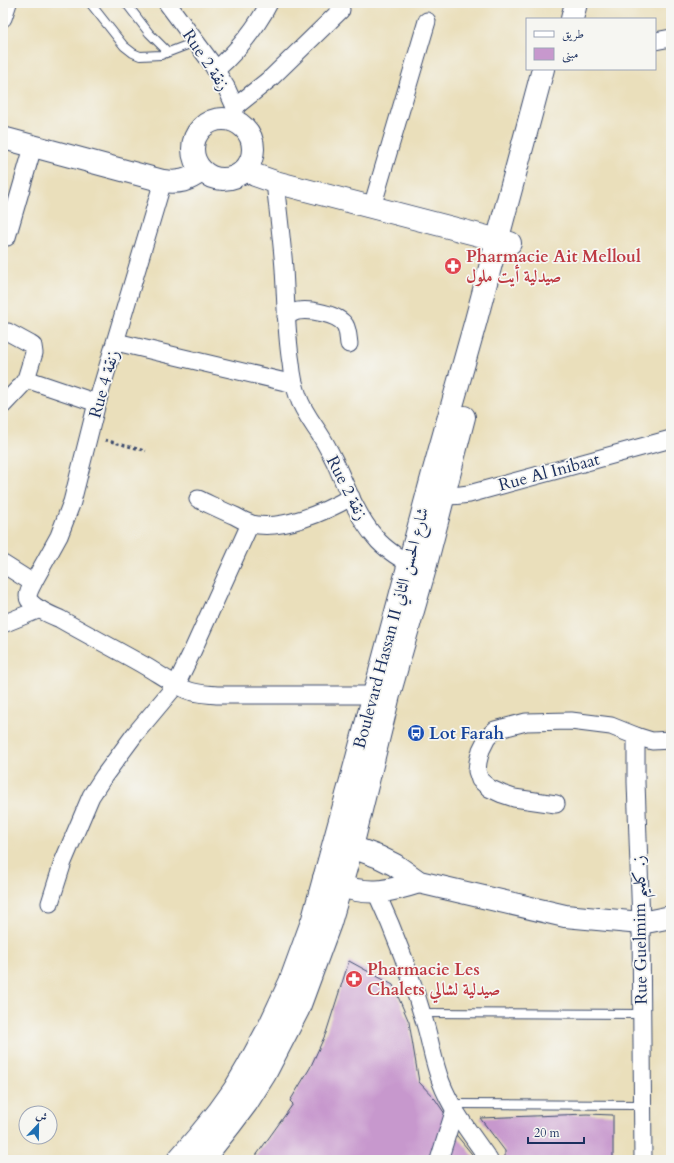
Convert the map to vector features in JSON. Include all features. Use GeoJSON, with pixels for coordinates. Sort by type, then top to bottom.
{"type":"FeatureCollection","features":[{"type":"Feature","properties":{"kind":"main road"},"geometry":{"type":"LineString","coordinates":[[557,18],[561,3]]}},
{"type":"Feature","properties":{"kind":"main road"},"geometry":{"type":"LineString","coordinates":[[572,18],[576,3]]}},
{"type":"Feature","properties":{"kind":"main road","name":"Boulevard Hassan II شارع الحسن الثاني"},"geometry":{"type":"LineString","coordinates":[[504,241],[543,70]]}},
{"type":"Feature","properties":{"kind":"main road","name":"Boulevard Hassan II شارع الحسن الثاني"},"geometry":{"type":"LineString","coordinates":[[200,1160],[212,1148],[246,1104],[265,1074],[298,1010],[330,923],[333,882],[435,495],[476,320],[538,148],[558,70]]}},
{"type":"Feature","properties":{"kind":"main road"},"geometry":{"type":"LineString","coordinates":[[235,114],[251,137],[253,149],[252,160],[246,170],[236,177],[224,180],[212,178],[201,171],[194,161],[192,150],[194,138],[201,128],[211,121],[223,119],[235,114]]}},
{"type":"Feature","properties":{"kind":"main road"},"geometry":{"type":"LineString","coordinates":[[3,138],[163,181],[183,181],[193,177],[201,171]]}},
{"type":"Feature","properties":{"kind":"main road"},"geometry":{"type":"LineString","coordinates":[[246,170],[275,182],[504,241]]}},
{"type":"Feature","properties":{"kind":"main road"},"geometry":{"type":"LineString","coordinates":[[343,846],[380,857],[395,864],[419,882],[565,916],[641,923],[671,917]]}},
{"type":"Feature","properties":{"kind":"main road"},"geometry":{"type":"LineString","coordinates":[[333,882],[359,891],[376,892],[396,890],[419,882]]}},
{"type":"Feature","properties":{"kind":"main road","name":"Boulevard Hassan II شارع الحسن الثاني"},"geometry":{"type":"LineString","coordinates":[[178,1160],[219,1111],[234,1090],[268,1029],[290,982],[313,920],[333,882]]}},
{"type":"Feature","properties":{"kind":"street"},"geometry":{"type":"LineString","coordinates":[[3,18],[8,3]]}},
{"type":"Feature","properties":{"kind":"street","name":"Rue 2 زنقة"},"geometry":{"type":"LineString","coordinates":[[167,3],[216,70],[228,91],[235,114]]}},
{"type":"Feature","properties":{"kind":"street"},"geometry":{"type":"LineString","coordinates":[[216,70],[244,42],[256,27],[269,3]]}},
{"type":"Feature","properties":{"kind":"street"},"geometry":{"type":"LineString","coordinates":[[235,114],[341,10]]}},
{"type":"Feature","properties":{"kind":"street"},"geometry":{"type":"LineString","coordinates":[[372,207],[427,21]]}},
{"type":"Feature","properties":{"kind":"street"},"geometry":{"type":"LineString","coordinates":[[656,41],[671,38]]}},
{"type":"Feature","properties":{"kind":"street"},"geometry":{"type":"LineString","coordinates":[[8,237],[33,147]]}},
{"type":"Feature","properties":{"kind":"street","name":"Rue 4 زنقة"},"geometry":{"type":"LineString","coordinates":[[40,609],[30,602],[28,595],[59,536],[72,502],[97,403],[163,181]]}},
{"type":"Feature","properties":{"kind":"street","name":"Rue 2 زنقة"},"geometry":{"type":"LineString","coordinates":[[275,182],[284,267],[289,354],[294,384],[298,397],[303,408],[319,433],[351,497],[375,538],[416,568]]}},
{"type":"Feature","properties":{"kind":"street"},"geometry":{"type":"LineString","coordinates":[[286,316],[303,311],[315,312],[338,318],[344,323],[347,329],[349,344]]}},
{"type":"Feature","properties":{"kind":"street"},"geometry":{"type":"LineString","coordinates":[[3,406],[26,379],[34,353],[33,346],[8,332]]}},
{"type":"Feature","properties":{"kind":"street"},"geometry":{"type":"LineString","coordinates":[[116,342],[294,384]]}},
{"type":"Feature","properties":{"kind":"street"},"geometry":{"type":"LineString","coordinates":[[26,379],[97,403]]}},
{"type":"Feature","properties":{"kind":"street","name":"Rue Al Inibaat"},"geometry":{"type":"LineString","coordinates":[[435,495],[456,496],[469,494],[671,439]]}},
{"type":"Feature","properties":{"kind":"street"},"geometry":{"type":"LineString","coordinates":[[198,499],[250,524],[271,525],[305,518],[335,507],[351,497]]}},
{"type":"Feature","properties":{"kind":"street"},"geometry":{"type":"LineString","coordinates":[[50,903],[63,862],[91,796],[134,734],[176,685],[250,524]]}},
{"type":"Feature","properties":{"kind":"street"},"geometry":{"type":"LineString","coordinates":[[3,564],[33,583]]}},
{"type":"Feature","properties":{"kind":"street"},"geometry":{"type":"LineString","coordinates":[[3,624],[40,609],[134,660],[176,685],[188,691],[199,694],[300,696],[382,695]]}},
{"type":"Feature","properties":{"kind":"street"},"geometry":{"type":"LineString","coordinates":[[556,804],[514,798],[489,788],[480,780],[477,771],[478,762],[487,738],[495,730],[526,722],[571,721],[611,726],[652,741],[671,740]]}},
{"type":"Feature","properties":{"kind":"street","name":"Rue Guelmim ز. كلميم"},"geometry":{"type":"LineString","coordinates":[[636,736],[636,782],[641,923],[643,1160]]}},
{"type":"Feature","properties":{"kind":"street"},"geometry":{"type":"LineString","coordinates":[[376,892],[390,921],[400,950],[421,1013],[441,1083],[453,1107],[489,1160]]}},
{"type":"Feature","properties":{"kind":"street"},"geometry":{"type":"LineString","coordinates":[[438,1160],[453,1107]]}},
{"type":"Feature","properties":{"kind":"lane"},"geometry":{"type":"LineString","coordinates":[[90,3],[124,46],[140,56],[161,54],[195,42]]}},
{"type":"Feature","properties":{"kind":"lane"},"geometry":{"type":"LineString","coordinates":[[126,3],[149,33],[168,52]]}},
{"type":"Feature","properties":{"kind":"lane"},"geometry":{"type":"LineString","coordinates":[[421,1013],[642,1014]]}},
{"type":"Feature","properties":{"kind":"lane"},"geometry":{"type":"LineString","coordinates":[[453,1107],[643,1105]]}},
{"type":"Feature","properties":{"kind":"path"},"geometry":{"type":"LineString","coordinates":[[89,436],[146,451]]}},
{"type":"Feature","properties":{"kind":"building"},"geometry":{"type":"Polygon","coordinates":[[[349,961],[393,985],[409,1022],[419,1082],[435,1099],[447,1117],[433,1160],[253,1160],[293,1104],[290,1101],[310,1068],[326,1033],[349,961]]]}},
{"type":"Feature","properties":{"kind":"building"},"geometry":{"type":"Polygon","coordinates":[[[587,1114],[613,1115],[613,1160],[505,1160],[505,1151],[480,1118],[587,1114]]]}},
{"type":"Feature","properties":{"kind":"building"},"geometry":{"type":"Polygon","coordinates":[[[453,1131],[471,1153],[477,1160],[444,1160],[453,1131]]]}},
{"type":"Feature","properties":{"kind":"place","name":"Pharmacie Ait Melloul صيدلية أيت ملول"},"geometry":{"type":"Point","coordinates":[453,266]}},
{"type":"Feature","properties":{"kind":"place","name":"Lot Farah"},"geometry":{"type":"Point","coordinates":[416,733]}},
{"type":"Feature","properties":{"kind":"place","name":"Pharmacie Les Chalets صيدلية لشالي"},"geometry":{"type":"Point","coordinates":[354,979]}}]}
